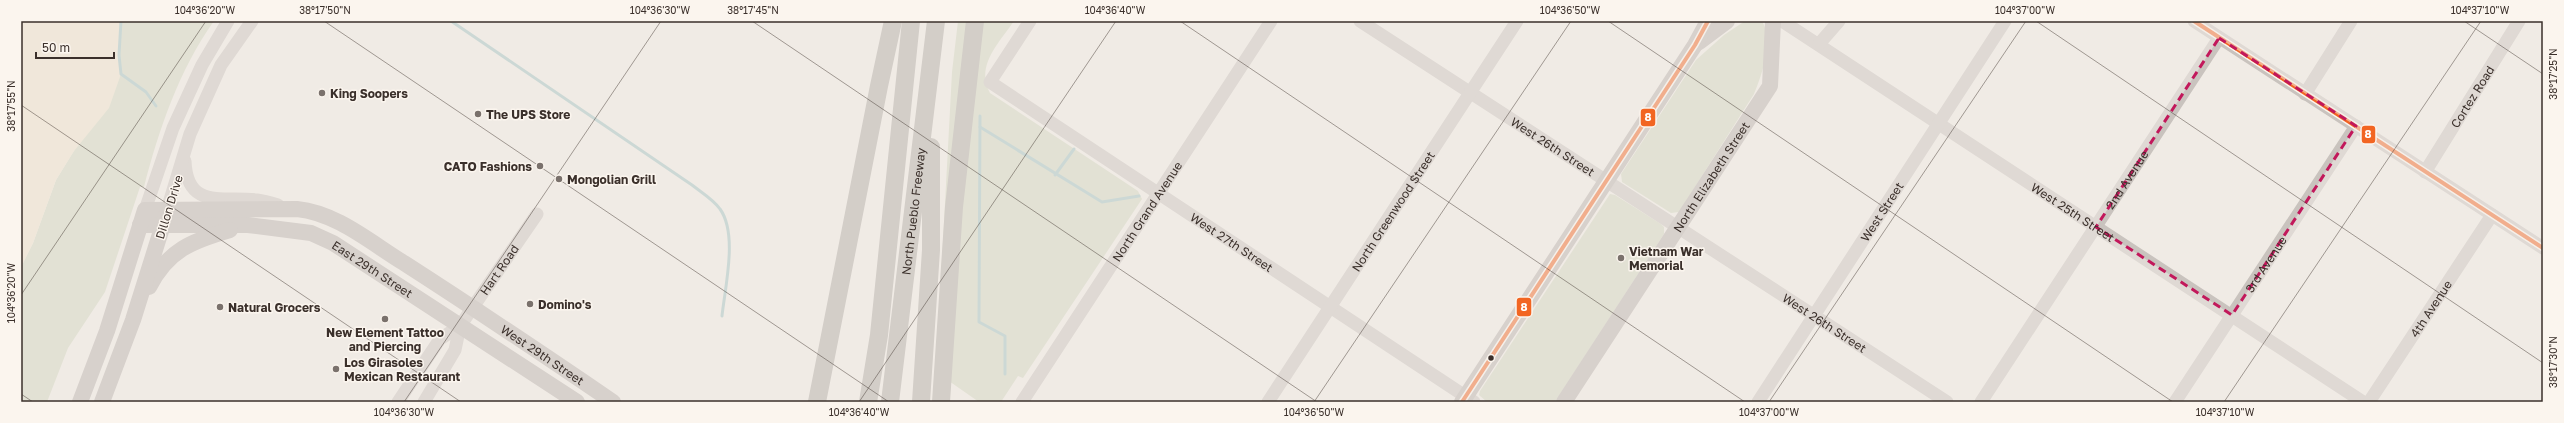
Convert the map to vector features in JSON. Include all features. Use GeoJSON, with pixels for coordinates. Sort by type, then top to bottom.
{"type":"FeatureCollection","features":[{"type":"Feature","properties":{"kind":"highway"},"geometry":{"type":"LineString","coordinates":[[817,399],[879,86],[894,21]]}},
{"type":"Feature","properties":{"kind":"highway","name":"North Pueblo Freeway"},"geometry":{"type":"LineString","coordinates":[[868,402],[879,334],[911,21]]}},
{"type":"Feature","properties":{"kind":"highway","name":"North Pueblo Freeway"},"geometry":{"type":"LineString","coordinates":[[890,402],[932,68],[936,21]]}},
{"type":"Feature","properties":{"kind":"highway"},"geometry":{"type":"LineString","coordinates":[[941,402],[954,207],[975,21]]}},
{"type":"Feature","properties":{"kind":"highway"},"geometry":{"type":"LineString","coordinates":[[921,402],[931,250],[932,68]]}},
{"type":"Feature","properties":{"kind":"main road"},"geometry":{"type":"LineString","coordinates":[[1467,400],[1606,180],[1695,45],[1708,21]]}},
{"type":"Feature","properties":{"kind":"main road"},"geometry":{"type":"LineString","coordinates":[[1695,45],[1727,21]]}},
{"type":"Feature","properties":{"kind":"main road","name":"North Elizabeth Street"},"geometry":{"type":"LineString","coordinates":[[1564,402],[1770,86],[1773,21]]}},
{"type":"Feature","properties":{"kind":"main road","name":"East 29th Street"},"geometry":{"type":"LineString","coordinates":[[142,218],[298,209],[314,210],[338,222],[472,308]]}},
{"type":"Feature","properties":{"kind":"main road","name":"East 29th Street"},"geometry":{"type":"LineString","coordinates":[[165,217],[311,233],[328,241],[577,402]]}},
{"type":"Feature","properties":{"kind":"main road","name":"Dillon Drive"},"geometry":{"type":"LineString","coordinates":[[102,402],[133,320],[165,217]]}},
{"type":"Feature","properties":{"kind":"main road","name":"Dillon Drive"},"geometry":{"type":"LineString","coordinates":[[80,402],[107,331],[142,218]]}},
{"type":"Feature","properties":{"kind":"main road"},"geometry":{"type":"LineString","coordinates":[[133,320],[156,274],[175,254],[194,240],[248,225]]}},
{"type":"Feature","properties":{"kind":"main road","name":"West 29th Street"},"geometry":{"type":"LineString","coordinates":[[472,308],[613,402]]}},
{"type":"Feature","properties":{"kind":"street","name":"Dillon Drive"},"geometry":{"type":"LineString","coordinates":[[142,218],[173,128],[202,65],[228,21]]}},
{"type":"Feature","properties":{"kind":"street","name":"Dillon Drive"},"geometry":{"type":"LineString","coordinates":[[165,217],[190,134],[221,65],[252,21]]}},
{"type":"Feature","properties":{"kind":"street","name":"West 27th Street"},"geometry":{"type":"LineString","coordinates":[[1030,21],[990,82],[1331,307],[1467,400]]}},
{"type":"Feature","properties":{"kind":"street","name":"North Grand Avenue"},"geometry":{"type":"LineString","coordinates":[[1028,400],[1158,194],[1271,21]]}},
{"type":"Feature","properties":{"kind":"street","name":"West 26th Street"},"geometry":{"type":"LineString","coordinates":[[1360,21],[1947,402]]}},
{"type":"Feature","properties":{"kind":"street","name":"North Greenwood Street"},"geometry":{"type":"LineString","coordinates":[[1268,402],[1517,21]]}},
{"type":"Feature","properties":{"kind":"street","name":"West 25th Street"},"geometry":{"type":"LineString","coordinates":[[1782,21],[2364,402]]}},
{"type":"Feature","properties":{"kind":"street"},"geometry":{"type":"LineString","coordinates":[[1819,44],[1839,21]]}},
{"type":"Feature","properties":{"kind":"street","name":"West Street"},"geometry":{"type":"LineString","coordinates":[[1758,402],[1940,124],[2005,21]]}},
{"type":"Feature","properties":{"kind":"street"},"geometry":{"type":"LineString","coordinates":[[2194,21],[2543,248]]}},
{"type":"Feature","properties":{"kind":"street"},"geometry":{"type":"LineString","coordinates":[[2305,94],[2351,21]]}},
{"type":"Feature","properties":{"kind":"street","name":"Cortez Road"},"geometry":{"type":"LineString","coordinates":[[2425,172],[2519,21]]}},
{"type":"Feature","properties":{"kind":"street","name":"2nd Avenue"},"geometry":{"type":"LineString","coordinates":[[1981,402],[2219,38]]}},
{"type":"Feature","properties":{"kind":"street","name":"3rd Avenue"},"geometry":{"type":"LineString","coordinates":[[2175,402],[2356,126]]}},
{"type":"Feature","properties":{"kind":"street"},"geometry":{"type":"LineString","coordinates":[[185,154],[186,176],[198,193],[218,201],[256,200],[298,209]]}},
{"type":"Feature","properties":{"kind":"street","name":"Hart Road"},"geometry":{"type":"LineString","coordinates":[[424,402],[455,350],[460,326],[537,214]]}},
{"type":"Feature","properties":{"kind":"street","name":"4th Avenue"},"geometry":{"type":"LineString","coordinates":[[2369,402],[2492,215]]}},
{"type":"Feature","properties":{"kind":"street","name":"Hart Road"},"geometry":{"type":"LineString","coordinates":[[398,402],[440,339],[460,326]]}},
{"type":"Feature","properties":{"kind":"street"},"geometry":{"type":"LineString","coordinates":[[410,402],[413,379]]}},
{"type":"Feature","properties":{"kind":"highlighted area"},"geometry":{"type":"Polygon","coordinates":[[[2219,38],[2356,126],[2232,315],[2096,227],[2219,38]]]}},
{"type":"Feature","properties":{"kind":"green space"},"geometry":{"type":"Polygon","coordinates":[[[121,21],[214,21],[190,59],[180,80],[156,143],[144,187],[140,187],[105,292],[68,348],[47,402],[21,402],[21,267],[33,243],[56,180],[121,74],[119,55],[121,21]]]}},
{"type":"Feature","properties":{"kind":"green space"},"geometry":{"type":"Polygon","coordinates":[[[958,21],[1014,21],[996,46],[987,64],[985,73],[986,83],[990,93],[1138,191],[1142,199],[1023,378],[1018,376],[1001,402],[979,402],[936,372],[952,72],[958,21]]]}},
{"type":"Feature","properties":{"kind":"green space"},"geometry":{"type":"Polygon","coordinates":[[[1745,21],[1762,21],[1767,38],[1766,58],[1754,94],[1679,212],[1671,213],[1622,182],[1621,174],[1696,60],[1724,35],[1745,21]]]}},
{"type":"Feature","properties":{"kind":"green space"},"geometry":{"type":"Polygon","coordinates":[[[1610,194],[1615,195],[1661,224],[1664,227],[1664,234],[1555,402],[1487,402],[1479,395],[1480,391],[1610,194]]]}},
{"type":"Feature","properties":{"kind":"sand"},"geometry":{"type":"Polygon","coordinates":[[[21,21],[121,21],[119,55],[121,74],[109,108],[74,151],[56,180],[33,243],[21,267],[21,21]]]}},
{"type":"Feature","properties":{"kind":"waterway"},"geometry":{"type":"LineString","coordinates":[[121,21],[119,55],[121,74],[146,92],[156,106]]}},
{"type":"Feature","properties":{"kind":"waterway"},"geometry":{"type":"LineString","coordinates":[[451,21],[711,199],[720,209],[728,232],[729,261],[722,316]]}},
{"type":"Feature","properties":{"kind":"waterway"},"geometry":{"type":"LineString","coordinates":[[980,116],[979,322],[1005,336],[1005,374]]}},
{"type":"Feature","properties":{"kind":"waterway"},"geometry":{"type":"LineString","coordinates":[[980,127],[1102,202],[1139,196]]}},
{"type":"Feature","properties":{"kind":"waterway"},"geometry":{"type":"LineString","coordinates":[[1055,175],[1074,149]]}},
{"type":"Feature","properties":{"kind":"transit line","name":"8"},"geometry":{"type":"LineString","coordinates":[[1462,402],[1695,45],[1708,21]]}},
{"type":"Feature","properties":{"kind":"transit line","name":"8"},"geometry":{"type":"LineString","coordinates":[[2194,21],[2543,248]]}},
{"type":"Feature","properties":{"kind":"place","name":"King Soopers"},"geometry":{"type":"Point","coordinates":[322,93]}},
{"type":"Feature","properties":{"kind":"place","name":"The UPS Store"},"geometry":{"type":"Point","coordinates":[478,114]}},
{"type":"Feature","properties":{"kind":"place","name":"CATO Fashions"},"geometry":{"type":"Point","coordinates":[540,166]}},
{"type":"Feature","properties":{"kind":"place","name":"Mongolian Grill"},"geometry":{"type":"Point","coordinates":[559,179]}},
{"type":"Feature","properties":{"kind":"place","name":"Vietnam War Memorial"},"geometry":{"type":"Point","coordinates":[1621,258]}},
{"type":"Feature","properties":{"kind":"place","name":"Domino's"},"geometry":{"type":"Point","coordinates":[530,304]}},
{"type":"Feature","properties":{"kind":"place","name":"Natural Grocers"},"geometry":{"type":"Point","coordinates":[220,307]}},
{"type":"Feature","properties":{"kind":"place","name":"New Element Tattoo and Piercing"},"geometry":{"type":"Point","coordinates":[385,319]}},
{"type":"Feature","properties":{"kind":"place","name":"Los Girasoles Mexican Restaurant"},"geometry":{"type":"Point","coordinates":[336,369]}}]}
